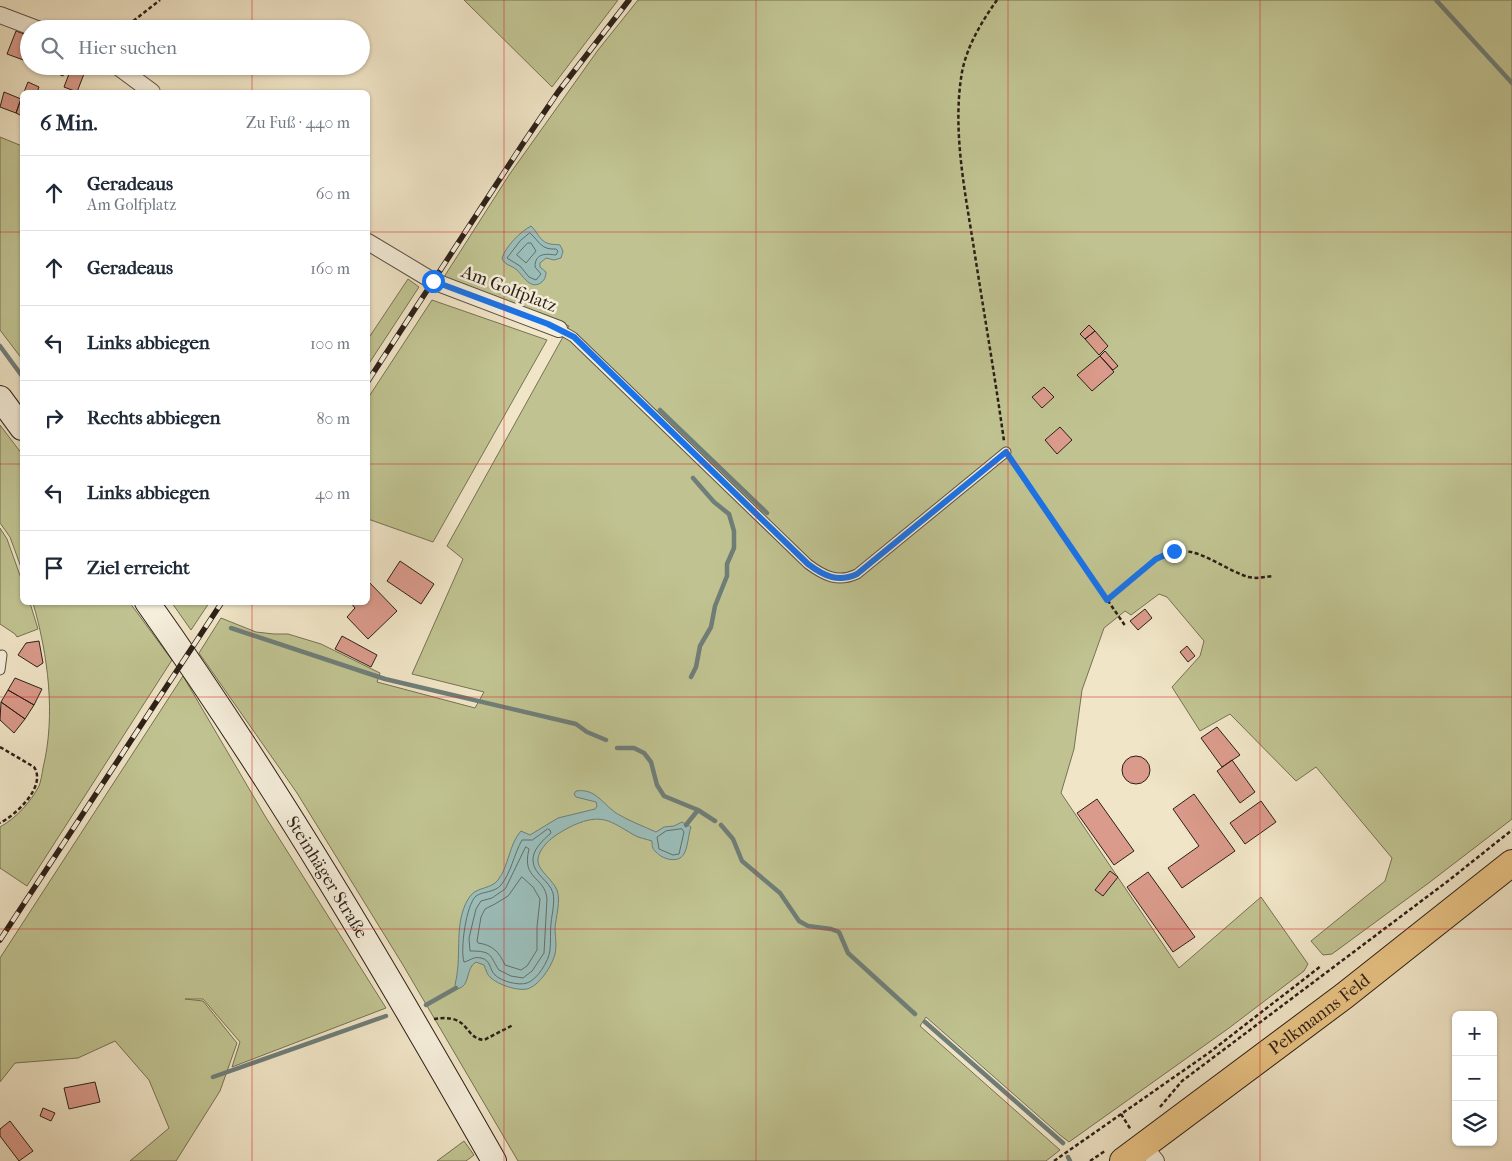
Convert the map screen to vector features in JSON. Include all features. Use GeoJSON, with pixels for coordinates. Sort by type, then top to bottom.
{"type":"FeatureCollection","features":[{"type":"Feature","properties":{"kind":"main road"},"geometry":{"type":"LineString","coordinates":[[0,398],[20,425]]}},
{"type":"Feature","properties":{"kind":"main road","name":"Steinhäger Straße"},"geometry":{"type":"LineString","coordinates":[[149,605],[251,756],[324,871],[494,1161]]}},
{"type":"Feature","properties":{"kind":"main road","name":"Pelkmanns Feld"},"geometry":{"type":"LineString","coordinates":[[1132,1147],[1344,996],[1512,863]]}},
{"type":"Feature","properties":{"kind":"street"},"geometry":{"type":"LineString","coordinates":[[0,15],[20,23]]}},
{"type":"Feature","properties":{"kind":"street"},"geometry":{"type":"LineString","coordinates":[[129,75],[149,90]]}},
{"type":"Feature","properties":{"kind":"street","name":"Am Golfplatz"},"geometry":{"type":"LineString","coordinates":[[370,243],[433,281],[559,329]]}},
{"type":"Feature","properties":{"kind":"lane"},"geometry":{"type":"LineString","coordinates":[[559,329],[574,337],[808,564],[828,577],[845,579],[857,574],[1006,452]]}},
{"type":"Feature","properties":{"kind":"lane"},"geometry":{"type":"LineString","coordinates":[[0,670],[2,655]]}},
{"type":"Feature","properties":{"kind":"path"},"geometry":{"type":"LineString","coordinates":[[135,20],[160,0]]}},
{"type":"Feature","properties":{"kind":"path"},"geometry":{"type":"LineString","coordinates":[[996,0],[973,39],[962,70],[958,118],[962,175],[1006,452],[1126,628]]}},
{"type":"Feature","properties":{"kind":"path"},"geometry":{"type":"LineString","coordinates":[[1107,600],[1156,559],[1174,551],[1196,554],[1248,577],[1273,576]]}},
{"type":"Feature","properties":{"kind":"path"},"geometry":{"type":"LineString","coordinates":[[0,748],[34,768],[38,778],[36,788],[23,806],[0,823]]}},
{"type":"Feature","properties":{"kind":"path"},"geometry":{"type":"LineString","coordinates":[[1154,1113],[1182,1081],[1448,881],[1512,830]]}},
{"type":"Feature","properties":{"kind":"path"},"geometry":{"type":"LineString","coordinates":[[1054,1161],[1210,1052],[1321,966]]}},
{"type":"Feature","properties":{"kind":"path"},"geometry":{"type":"LineString","coordinates":[[417,1027],[429,1020],[449,1018],[458,1020],[476,1038],[484,1040],[513,1025]]}},
{"type":"Feature","properties":{"kind":"path"},"geometry":{"type":"LineString","coordinates":[[1090,1161],[1132,1147]]}},
{"type":"Feature","properties":{"kind":"green space"},"geometry":{"type":"Polygon","coordinates":[[[464,0],[618,0],[552,87],[464,0]]]}},
{"type":"Feature","properties":{"kind":"green space"},"geometry":{"type":"Polygon","coordinates":[[[638,0],[1512,0],[1512,819],[1332,954],[1323,955],[1311,941],[1385,881],[1392,858],[1316,767],[1296,781],[1230,714],[1200,731],[1172,687],[1200,656],[1204,641],[1167,597],[1159,594],[1131,615],[1125,611],[1104,628],[1082,690],[1074,749],[1061,793],[1179,968],[1261,897],[1308,964],[1304,971],[1229,1028],[1069,1142],[926,1017],[920,1026],[1060,1150],[1046,1161],[518,1161],[403,965],[297,793],[199,653],[221,618],[256,632],[288,634],[321,644],[380,673],[377,682],[475,708],[484,692],[412,674],[463,559],[447,546],[569,326],[444,277],[509,175],[598,50],[638,0]]]}},
{"type":"Feature","properties":{"kind":"green space"},"geometry":{"type":"Polygon","coordinates":[[[0,137],[20,145],[20,356],[0,330],[0,137]]]}},
{"type":"Feature","properties":{"kind":"green space"},"geometry":{"type":"Polygon","coordinates":[[[408,279],[419,287],[370,362],[370,336],[408,279]]]}},
{"type":"Feature","properties":{"kind":"green space"},"geometry":{"type":"Polygon","coordinates":[[[432,300],[547,340],[433,542],[370,520],[370,395],[432,300]]]}},
{"type":"Feature","properties":{"kind":"green space"},"geometry":{"type":"Polygon","coordinates":[[[0,425],[20,451],[20,564],[10,537],[0,523],[0,425]]]}},
{"type":"Feature","properties":{"kind":"green space"},"geometry":{"type":"Polygon","coordinates":[[[0,528],[7,539],[20,575],[20,605],[31,605],[38,629],[17,637],[0,624],[0,528]]]}},
{"type":"Feature","properties":{"kind":"green space"},"geometry":{"type":"Polygon","coordinates":[[[34,605],[131,605],[172,660],[27,886],[0,868],[0,827],[17,815],[39,786],[47,748],[50,706],[43,643],[34,605]]]}},
{"type":"Feature","properties":{"kind":"green space"},"geometry":{"type":"Polygon","coordinates":[[[173,605],[208,605],[191,630],[173,605]]]}},
{"type":"Feature","properties":{"kind":"green space"},"geometry":{"type":"Polygon","coordinates":[[[183,676],[265,816],[386,1008],[232,1067],[240,1042],[203,999],[185,999],[203,1001],[237,1043],[220,1091],[176,1161],[130,1161],[169,1128],[149,1080],[115,1041],[78,1058],[15,1063],[0,1082],[0,958],[183,676]]]}},
{"type":"Feature","properties":{"kind":"green space"},"geometry":{"type":"Polygon","coordinates":[[[464,1141],[474,1155],[466,1161],[437,1161],[464,1141]]]}},
{"type":"Feature","properties":{"kind":"water"},"geometry":{"type":"Polygon","coordinates":[[[531,226],[544,242],[560,245],[563,251],[561,258],[554,260],[546,258],[540,263],[540,267],[546,272],[546,276],[542,282],[534,285],[528,282],[517,270],[504,262],[502,258],[514,240],[531,226]]]}},
{"type":"Feature","properties":{"kind":"water"},"geometry":{"type":"Polygon","coordinates":[[[576,791],[593,794],[616,813],[656,832],[664,827],[674,826],[682,822],[691,827],[684,854],[674,860],[659,855],[653,847],[652,841],[636,836],[606,820],[584,821],[562,831],[546,843],[538,859],[541,869],[555,886],[558,894],[555,928],[556,951],[548,970],[532,987],[518,989],[494,981],[484,965],[476,962],[470,968],[464,985],[457,989],[455,986],[460,923],[462,913],[471,895],[498,880],[505,868],[514,842],[521,831],[530,835],[558,818],[595,809],[597,806],[596,802],[576,797],[574,794],[576,791]]]}},
{"type":"Feature","properties":{"kind":"building"},"geometry":{"type":"Polygon","coordinates":[[[16,31],[20,33],[20,59],[7,54],[16,31]]]}},
{"type":"Feature","properties":{"kind":"building"},"geometry":{"type":"Polygon","coordinates":[[[69,75],[84,75],[78,90],[64,87],[69,75]]]}},
{"type":"Feature","properties":{"kind":"building"},"geometry":{"type":"Polygon","coordinates":[[[28,82],[39,87],[38,90],[25,90],[28,82]]]}},
{"type":"Feature","properties":{"kind":"building"},"geometry":{"type":"Polygon","coordinates":[[[4,92],[20,99],[16,113],[0,107],[4,92]]]}},
{"type":"Feature","properties":{"kind":"building"},"geometry":{"type":"Polygon","coordinates":[[[20,102],[20,115],[16,113],[20,102]]]}},
{"type":"Feature","properties":{"kind":"building"},"geometry":{"type":"Polygon","coordinates":[[[1089,325],[1095,331],[1085,339],[1080,334],[1089,325]]]}},
{"type":"Feature","properties":{"kind":"building"},"geometry":{"type":"Polygon","coordinates":[[[1095,331],[1108,346],[1099,355],[1085,339],[1095,331]]]}},
{"type":"Feature","properties":{"kind":"building"},"geometry":{"type":"Polygon","coordinates":[[[1105,351],[1118,366],[1113,370],[1100,356],[1105,351]]]}},
{"type":"Feature","properties":{"kind":"building"},"geometry":{"type":"Polygon","coordinates":[[[1100,356],[1114,372],[1092,391],[1077,375],[1100,356]]]}},
{"type":"Feature","properties":{"kind":"building"},"geometry":{"type":"Polygon","coordinates":[[[1044,387],[1054,397],[1042,408],[1032,397],[1044,387]]]}},
{"type":"Feature","properties":{"kind":"building"},"geometry":{"type":"Polygon","coordinates":[[[1060,427],[1072,440],[1057,454],[1045,440],[1060,427]]]}},
{"type":"Feature","properties":{"kind":"building"},"geometry":{"type":"Polygon","coordinates":[[[400,561],[434,584],[421,604],[387,581],[400,561]]]}},
{"type":"Feature","properties":{"kind":"building"},"geometry":{"type":"Polygon","coordinates":[[[370,583],[397,611],[368,639],[347,617],[355,608],[352,605],[370,605],[370,583]]]}},
{"type":"Feature","properties":{"kind":"building"},"geometry":{"type":"Polygon","coordinates":[[[1145,609],[1152,618],[1138,630],[1130,621],[1145,609]]]}},
{"type":"Feature","properties":{"kind":"building"},"geometry":{"type":"Polygon","coordinates":[[[342,636],[377,655],[371,667],[335,649],[342,636]]]}},
{"type":"Feature","properties":{"kind":"building"},"geometry":{"type":"Polygon","coordinates":[[[39,641],[43,663],[37,667],[18,655],[26,643],[39,641]]]}},
{"type":"Feature","properties":{"kind":"building"},"geometry":{"type":"Polygon","coordinates":[[[1187,646],[1195,656],[1188,662],[1180,652],[1187,646]]]}},
{"type":"Feature","properties":{"kind":"building"},"geometry":{"type":"Polygon","coordinates":[[[15,678],[42,689],[34,705],[8,690],[15,678]]]}},
{"type":"Feature","properties":{"kind":"building"},"geometry":{"type":"Polygon","coordinates":[[[8,690],[34,705],[25,719],[1,702],[8,690]]]}},
{"type":"Feature","properties":{"kind":"building"},"geometry":{"type":"Polygon","coordinates":[[[1,702],[25,719],[14,733],[0,720],[1,702]]]}},
{"type":"Feature","properties":{"kind":"building"},"geometry":{"type":"Polygon","coordinates":[[[1217,727],[1240,755],[1222,767],[1201,738],[1217,727]]]}},
{"type":"Feature","properties":{"kind":"building"},"geometry":{"type":"Polygon","coordinates":[[[1136,756],[1146,760],[1150,770],[1146,780],[1136,784],[1126,780],[1122,770],[1126,760],[1136,756]]]}},
{"type":"Feature","properties":{"kind":"building"},"geometry":{"type":"Polygon","coordinates":[[[1232,760],[1255,792],[1240,803],[1217,771],[1232,760]]]}},
{"type":"Feature","properties":{"kind":"building"},"geometry":{"type":"Polygon","coordinates":[[[1194,794],[1235,851],[1182,888],[1168,868],[1199,846],[1173,809],[1194,794]]]}},
{"type":"Feature","properties":{"kind":"building"},"geometry":{"type":"Polygon","coordinates":[[[1097,799],[1134,851],[1114,865],[1077,813],[1097,799]]]}},
{"type":"Feature","properties":{"kind":"building"},"geometry":{"type":"Polygon","coordinates":[[[1261,801],[1276,822],[1245,844],[1230,823],[1261,801]]]}},
{"type":"Feature","properties":{"kind":"building"},"geometry":{"type":"Polygon","coordinates":[[[1110,871],[1118,877],[1103,896],[1095,890],[1110,871]]]}},
{"type":"Feature","properties":{"kind":"building"},"geometry":{"type":"Polygon","coordinates":[[[1148,872],[1195,937],[1173,952],[1127,887],[1148,872]]]}},
{"type":"Feature","properties":{"kind":"building"},"geometry":{"type":"Polygon","coordinates":[[[95,1082],[100,1102],[69,1109],[64,1088],[95,1082]]]}},
{"type":"Feature","properties":{"kind":"building"},"geometry":{"type":"Polygon","coordinates":[[[43,1108],[55,1113],[51,1121],[40,1116],[43,1108]]]}},
{"type":"Feature","properties":{"kind":"building"},"geometry":{"type":"Polygon","coordinates":[[[10,1121],[33,1151],[19,1161],[0,1136],[0,1129],[10,1121]]]}},
{"type":"Feature","properties":{"kind":"waterway"},"geometry":{"type":"LineString","coordinates":[[1436,0],[1512,83]]}},
{"type":"Feature","properties":{"kind":"waterway"},"geometry":{"type":"LineString","coordinates":[[0,346],[20,373]]}},
{"type":"Feature","properties":{"kind":"waterway"},"geometry":{"type":"LineString","coordinates":[[660,410],[767,513]]}},
{"type":"Feature","properties":{"kind":"waterway"},"geometry":{"type":"LineString","coordinates":[[691,677],[696,667],[700,646],[711,627],[715,606],[727,576],[727,564],[734,548],[734,531],[729,514],[714,502],[693,478]]}},
{"type":"Feature","properties":{"kind":"waterway"},"geometry":{"type":"LineString","coordinates":[[231,628],[385,679],[576,724],[587,732],[606,740]]}},
{"type":"Feature","properties":{"kind":"waterway"},"geometry":{"type":"LineString","coordinates":[[617,748],[634,748],[644,753],[651,762],[657,785],[664,796],[698,810],[715,821]]}},
{"type":"Feature","properties":{"kind":"waterway"},"geometry":{"type":"LineString","coordinates":[[686,825],[698,810]]}},
{"type":"Feature","properties":{"kind":"waterway"},"geometry":{"type":"LineString","coordinates":[[721,825],[733,839],[742,861],[780,893],[799,921],[808,926],[839,932],[848,953],[915,1014]]}},
{"type":"Feature","properties":{"kind":"waterway"},"geometry":{"type":"LineString","coordinates":[[426,1005],[456,988]]}},
{"type":"Feature","properties":{"kind":"waterway"},"geometry":{"type":"LineString","coordinates":[[213,1077],[386,1016]]}},
{"type":"Feature","properties":{"kind":"waterway"},"geometry":{"type":"LineString","coordinates":[[925,1022],[1063,1143]]}},
{"type":"Feature","properties":{"kind":"waterway"},"geometry":{"type":"LineString","coordinates":[[1068,1157],[1070,1161]]}},
{"type":"Feature","properties":{"kind":"railway"},"geometry":{"type":"LineString","coordinates":[[370,378],[558,92],[629,0]]}},
{"type":"Feature","properties":{"kind":"railway"},"geometry":{"type":"LineString","coordinates":[[0,940],[220,605]]}},
{"type":"Feature","properties":{"kind":"route"},"geometry":{"type":"LineString","coordinates":[[433,281],[548,324],[574,337],[808,564],[828,577],[845,579],[857,574],[1006,452],[1107,600],[1156,559],[1174,551]]}}]}
